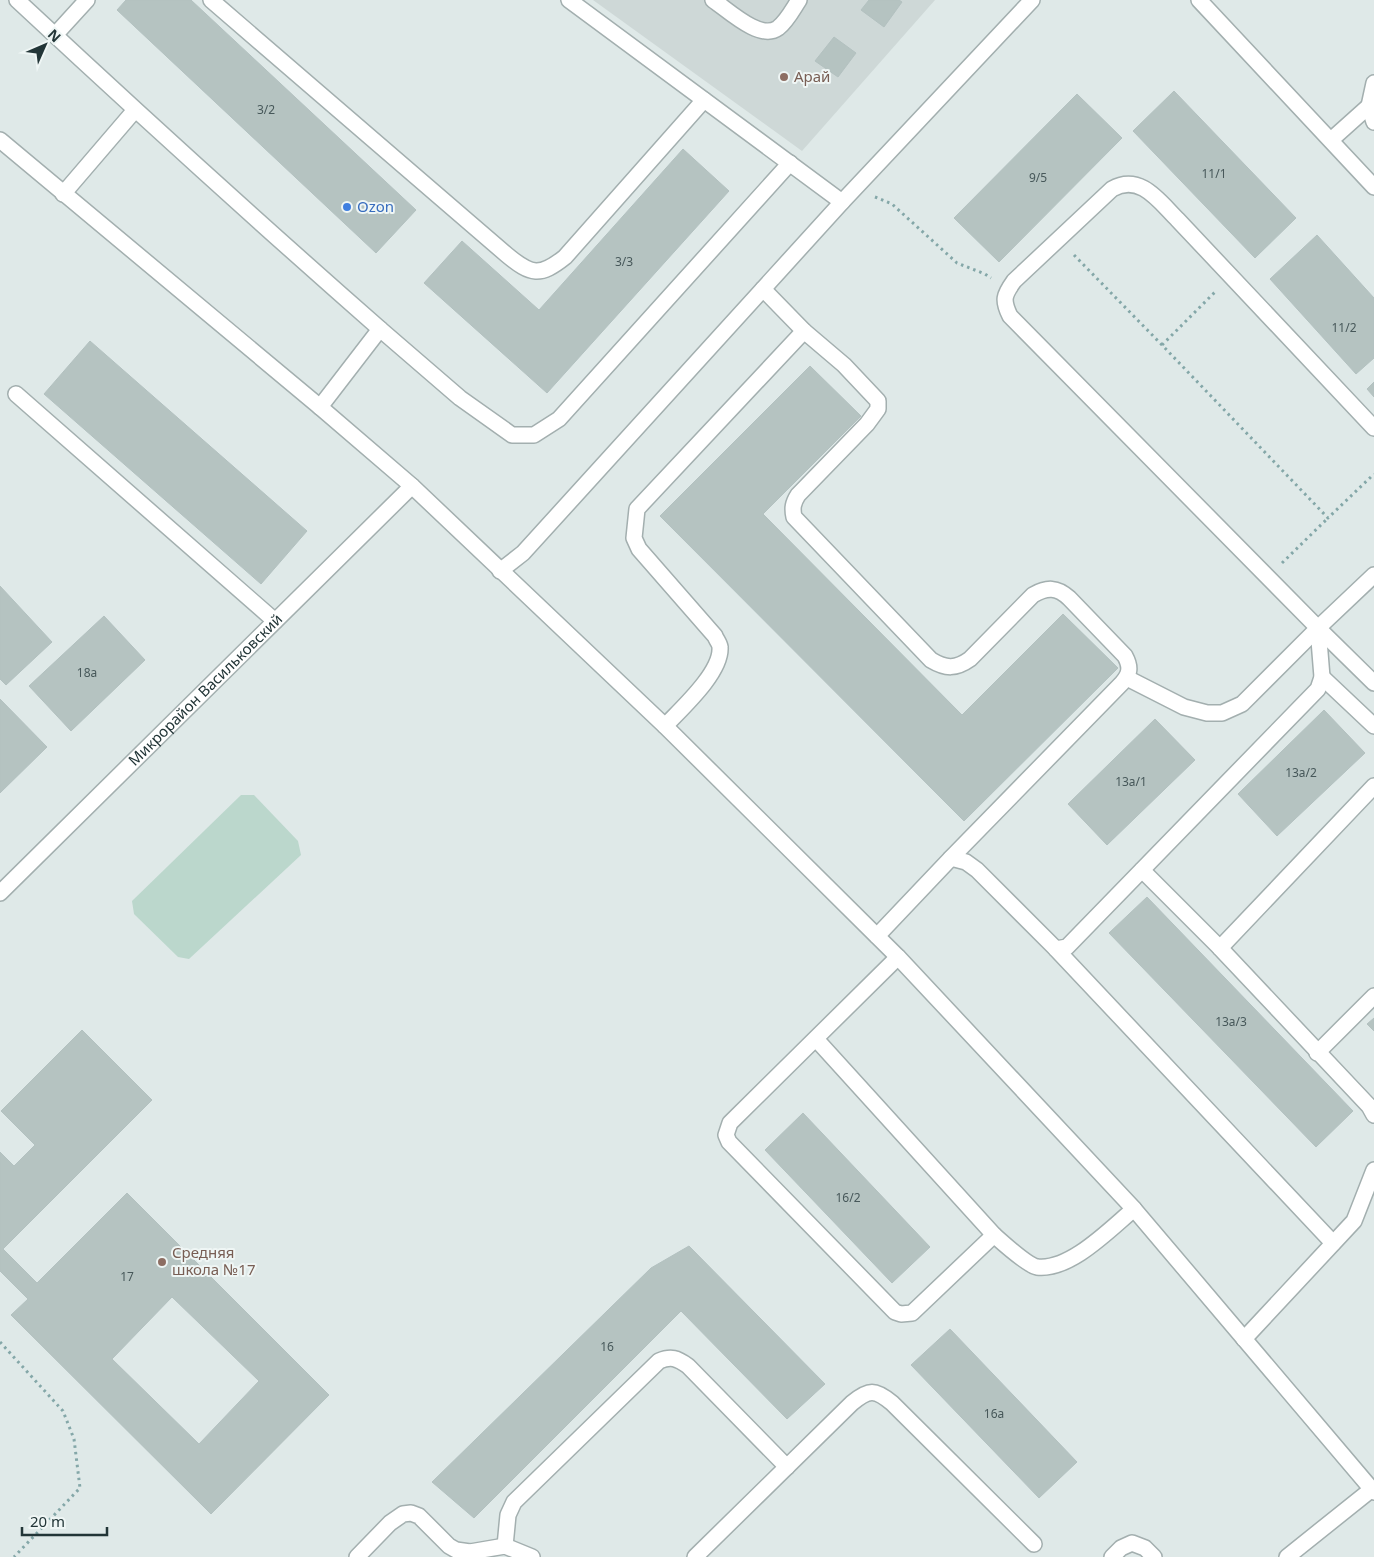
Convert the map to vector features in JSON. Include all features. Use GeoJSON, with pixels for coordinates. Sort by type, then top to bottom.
{"type":"FeatureCollection","features":[{"type":"Feature","properties":{"kind":"street"},"geometry":{"type":"LineString","coordinates":[[16,0],[135,110],[380,329],[460,398],[512,435],[534,435],[559,419],[790,163]]}},
{"type":"Feature","properties":{"kind":"street"},"geometry":{"type":"LineString","coordinates":[[54,35],[87,0]]}},
{"type":"Feature","properties":{"kind":"street"},"geometry":{"type":"LineString","coordinates":[[211,0],[507,255],[533,272],[548,269],[565,257],[704,100]]}},
{"type":"Feature","properties":{"kind":"street"},"geometry":{"type":"LineString","coordinates":[[569,0],[842,202]]}},
{"type":"Feature","properties":{"kind":"street"},"geometry":{"type":"LineString","coordinates":[[713,0],[749,26],[768,32],[776,29],[800,0]]}},
{"type":"Feature","properties":{"kind":"street"},"geometry":{"type":"LineString","coordinates":[[500,571],[522,553],[842,202],[1032,0]]}},
{"type":"Feature","properties":{"kind":"street"},"geometry":{"type":"LineString","coordinates":[[1199,0],[1374,187]]}},
{"type":"Feature","properties":{"kind":"street"},"geometry":{"type":"LineString","coordinates":[[1374,82],[1369,106],[1374,122]]}},
{"type":"Feature","properties":{"kind":"street"},"geometry":{"type":"LineString","coordinates":[[1330,140],[1369,106]]}},
{"type":"Feature","properties":{"kind":"street"},"geometry":{"type":"LineString","coordinates":[[64,194],[135,110]]}},
{"type":"Feature","properties":{"kind":"street"},"geometry":{"type":"LineString","coordinates":[[0,140],[412,486],[666,726],[878,936],[1134,1209],[1373,1491],[1287,1557]]}},
{"type":"Feature","properties":{"kind":"street"},"geometry":{"type":"LineString","coordinates":[[1374,428],[1152,194],[1142,187],[1131,183],[1121,184],[1112,189],[1014,281],[1005,296],[1005,306],[1010,316],[1374,683]]}},
{"type":"Feature","properties":{"kind":"street"},"geometry":{"type":"LineString","coordinates":[[763,289],[804,331],[844,365],[878,401],[878,409],[867,424],[793,502],[792,510],[794,517],[800,526],[932,660],[941,666],[951,668],[961,665],[970,659],[1033,595],[1042,590],[1052,589],[1065,594],[1130,663],[1127,678],[951,858],[878,936]]}},
{"type":"Feature","properties":{"kind":"street"},"geometry":{"type":"LineString","coordinates":[[320,407],[380,329]]}},
{"type":"Feature","properties":{"kind":"street"},"geometry":{"type":"LineString","coordinates":[[666,726],[702,688],[717,662],[720,646],[715,636],[639,550],[634,538],[637,509],[804,331]]}},
{"type":"Feature","properties":{"kind":"street"},"geometry":{"type":"LineString","coordinates":[[16,394],[275,621]]}},
{"type":"Feature","properties":{"kind":"street","name":"Микрорайон Васильковский"},"geometry":{"type":"LineString","coordinates":[[0,893],[412,486]]}},
{"type":"Feature","properties":{"kind":"street"},"geometry":{"type":"LineString","coordinates":[[1127,678],[1184,707],[1207,713],[1222,713],[1242,704],[1374,575]]}},
{"type":"Feature","properties":{"kind":"street"},"geometry":{"type":"LineString","coordinates":[[1056,949],[1067,947],[1318,689],[1322,677],[1318,628]]}},
{"type":"Feature","properties":{"kind":"street"},"geometry":{"type":"LineString","coordinates":[[1322,677],[1374,726]]}},
{"type":"Feature","properties":{"kind":"street"},"geometry":{"type":"LineString","coordinates":[[1220,948],[1374,786]]}},
{"type":"Feature","properties":{"kind":"street"},"geometry":{"type":"LineString","coordinates":[[951,858],[966,862],[977,870],[1056,949],[1333,1243]]}},
{"type":"Feature","properties":{"kind":"street"},"geometry":{"type":"LineString","coordinates":[[1142,870],[1220,948],[1368,1106],[1374,1115]]}},
{"type":"Feature","properties":{"kind":"street"},"geometry":{"type":"LineString","coordinates":[[898,957],[730,1122],[726,1135],[729,1142],[895,1312],[902,1314],[912,1313],[994,1235]]}},
{"type":"Feature","properties":{"kind":"street"},"geometry":{"type":"LineString","coordinates":[[1317,1053],[1374,996]]}},
{"type":"Feature","properties":{"kind":"street"},"geometry":{"type":"LineString","coordinates":[[816,1038],[994,1235],[1019,1256],[1036,1267],[1052,1266],[1071,1259],[1134,1209]]}},
{"type":"Feature","properties":{"kind":"street"},"geometry":{"type":"LineString","coordinates":[[1244,1339],[1354,1221],[1374,1170]]}},
{"type":"Feature","properties":{"kind":"street"},"geometry":{"type":"LineString","coordinates":[[505,1546],[508,1515],[514,1502],[659,1361],[669,1357],[679,1359],[688,1366],[787,1467]]}},
{"type":"Feature","properties":{"kind":"street"},"geometry":{"type":"LineString","coordinates":[[695,1557],[861,1396],[871,1392],[881,1394],[892,1403],[1034,1544]]}},
{"type":"Feature","properties":{"kind":"street"},"geometry":{"type":"LineString","coordinates":[[357,1557],[390,1523],[403,1514],[411,1513],[419,1516],[449,1546],[456,1550],[470,1552],[505,1546],[532,1557]]}},
{"type":"Feature","properties":{"kind":"street"},"geometry":{"type":"LineString","coordinates":[[1112,1557],[1122,1548],[1132,1543],[1145,1548],[1154,1557]]}},
{"type":"Feature","properties":{"kind":"path"},"geometry":{"type":"LineString","coordinates":[[854,189],[892,204],[957,263],[986,274],[1009,289]]}},
{"type":"Feature","properties":{"kind":"path"},"geometry":{"type":"LineString","coordinates":[[1058,239],[1328,518]]}},
{"type":"Feature","properties":{"kind":"path"},"geometry":{"type":"LineString","coordinates":[[1162,345],[1231,276]]}},
{"type":"Feature","properties":{"kind":"path"},"geometry":{"type":"LineString","coordinates":[[1267,577],[1374,474]]}},
{"type":"Feature","properties":{"kind":"path"},"geometry":{"type":"LineString","coordinates":[[0,1342],[63,1411],[74,1439],[80,1488],[14,1557]]}},
{"type":"Feature","properties":{"kind":"shaded area","name":"Арай"},"geometry":{"type":"Polygon","coordinates":[[[593,0],[935,0],[802,151],[593,0]]]}},
{"type":"Feature","properties":{"kind":"green space"},"geometry":{"type":"Polygon","coordinates":[[[241,795],[254,795],[298,841],[301,855],[189,959],[178,957],[134,914],[132,901],[241,795]]]}},
{"type":"Feature","properties":{"kind":"building"},"geometry":{"type":"Polygon","coordinates":[[[126,0],[191,0],[416,210],[376,253],[117,10],[126,0]]]}},
{"type":"Feature","properties":{"kind":"building"},"geometry":{"type":"Polygon","coordinates":[[[869,0],[899,0],[902,2],[884,27],[861,10],[869,0]]]}},
{"type":"Feature","properties":{"kind":"building"},"geometry":{"type":"Polygon","coordinates":[[[834,37],[856,53],[838,77],[815,61],[834,37]]]}},
{"type":"Feature","properties":{"kind":"building"},"geometry":{"type":"Polygon","coordinates":[[[1174,91],[1296,218],[1255,258],[1133,131],[1174,91]]]}},
{"type":"Feature","properties":{"kind":"building"},"geometry":{"type":"Polygon","coordinates":[[[1077,94],[1122,138],[999,262],[954,218],[1077,94]]]}},
{"type":"Feature","properties":{"kind":"building"},"geometry":{"type":"Polygon","coordinates":[[[683,149],[729,191],[547,393],[424,283],[462,241],[539,310],[683,149]]]}},
{"type":"Feature","properties":{"kind":"building"},"geometry":{"type":"Polygon","coordinates":[[[1317,235],[1374,298],[1374,358],[1356,374],[1270,279],[1317,235]]]}},
{"type":"Feature","properties":{"kind":"building"},"geometry":{"type":"Polygon","coordinates":[[[90,341],[307,531],[261,584],[44,394],[90,341]]]}},
{"type":"Feature","properties":{"kind":"building"},"geometry":{"type":"Polygon","coordinates":[[[810,366],[861,416],[763,514],[962,715],[1063,614],[1118,668],[964,821],[660,516],[810,366]]]}},
{"type":"Feature","properties":{"kind":"building"},"geometry":{"type":"Polygon","coordinates":[[[1374,382],[1374,397],[1367,389],[1374,382]]]}},
{"type":"Feature","properties":{"kind":"building"},"geometry":{"type":"Polygon","coordinates":[[[0,586],[52,642],[6,685],[0,679],[0,586]]]}},
{"type":"Feature","properties":{"kind":"building"},"geometry":{"type":"Polygon","coordinates":[[[104,616],[145,660],[71,731],[29,686],[104,616]]]}},
{"type":"Feature","properties":{"kind":"building"},"geometry":{"type":"Polygon","coordinates":[[[0,699],[47,747],[0,793],[0,699]]]}},
{"type":"Feature","properties":{"kind":"building"},"geometry":{"type":"Polygon","coordinates":[[[1324,710],[1365,753],[1277,836],[1238,794],[1324,710]]]}},
{"type":"Feature","properties":{"kind":"building"},"geometry":{"type":"Polygon","coordinates":[[[1155,719],[1195,760],[1107,845],[1068,804],[1155,719]]]}},
{"type":"Feature","properties":{"kind":"building"},"geometry":{"type":"Polygon","coordinates":[[[1147,897],[1353,1111],[1316,1147],[1109,933],[1147,897]]]}},
{"type":"Feature","properties":{"kind":"building"},"geometry":{"type":"Polygon","coordinates":[[[1374,1018],[1374,1031],[1367,1024],[1374,1018]]]}},
{"type":"Feature","properties":{"kind":"building"},"geometry":{"type":"Polygon","coordinates":[[[82,1030],[152,1100],[3,1249],[37,1283],[127,1193],[329,1395],[211,1514],[11,1315],[28,1299],[0,1271],[0,1152],[14,1166],[35,1145],[1,1111],[82,1030]],[[172,1297],[112,1359],[199,1444],[259,1381],[172,1297]]]}},
{"type":"Feature","properties":{"kind":"building"},"geometry":{"type":"Polygon","coordinates":[[[803,1113],[930,1247],[892,1283],[765,1150],[803,1113]]]}},
{"type":"Feature","properties":{"kind":"building"},"geometry":{"type":"Polygon","coordinates":[[[689,1246],[825,1384],[787,1419],[681,1311],[474,1518],[432,1482],[651,1268],[689,1246]]]}},
{"type":"Feature","properties":{"kind":"building"},"geometry":{"type":"Polygon","coordinates":[[[950,1329],[1077,1462],[1039,1498],[911,1365],[950,1329]]]}},
{"type":"Feature","properties":{"kind":"place","name":"Арай"},"geometry":{"type":"Point","coordinates":[784,77]}},
{"type":"Feature","properties":{"kind":"place","name":"Ozon"},"geometry":{"type":"Point","coordinates":[347,207]}},
{"type":"Feature","properties":{"kind":"place","name":"Средняя школа №17"},"geometry":{"type":"Point","coordinates":[162,1262]}}]}
